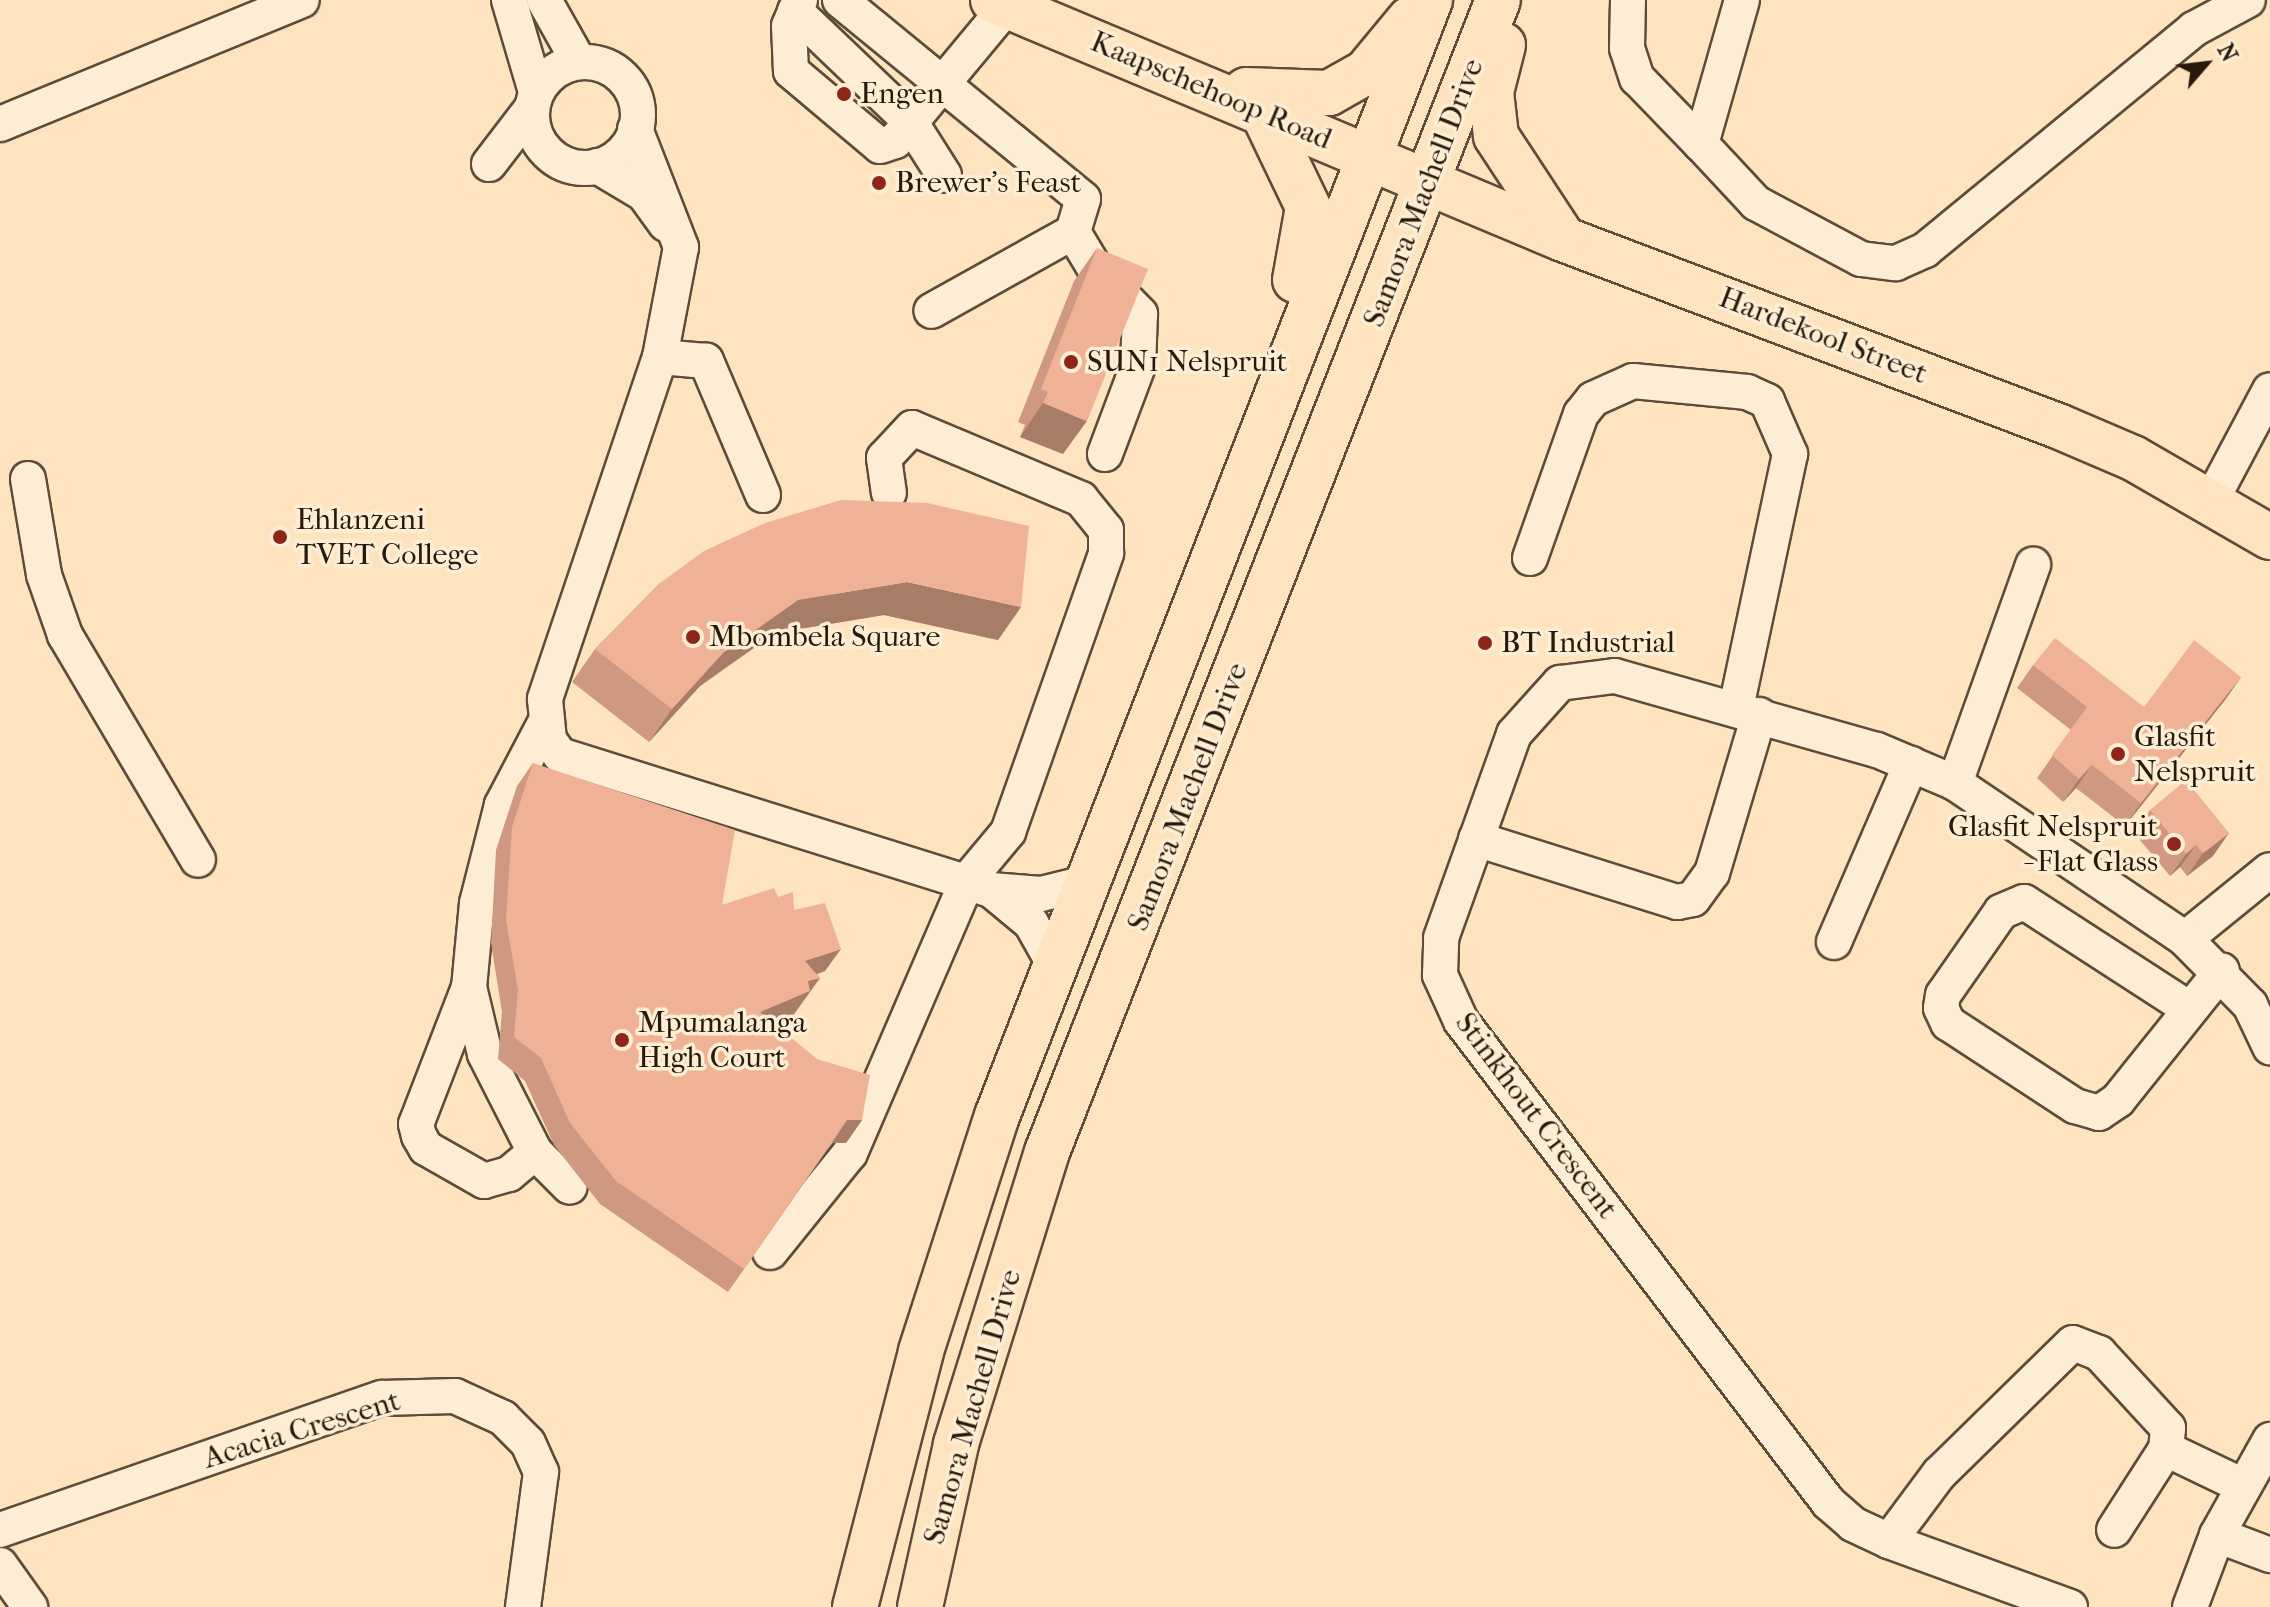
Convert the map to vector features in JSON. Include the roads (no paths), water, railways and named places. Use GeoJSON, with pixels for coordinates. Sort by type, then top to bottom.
{"type":"FeatureCollection","features":[{"type":"Feature","properties":{"kind":"main road"},"geometry":{"type":"LineString","coordinates":[[1196,84],[1304,97],[1329,93],[1366,72],[1424,0]]}},
{"type":"Feature","properties":{"kind":"main road","name":"Samora Machell Drive"},"geometry":{"type":"LineString","coordinates":[[855,1607],[921,1351],[1054,964],[1430,0]]}},
{"type":"Feature","properties":{"kind":"main road","name":"Samora Machell Drive"},"geometry":{"type":"LineString","coordinates":[[920,1607],[956,1444],[1047,1152],[1429,184],[1498,0]]}},
{"type":"Feature","properties":{"kind":"main road"},"geometry":{"type":"LineString","coordinates":[[1514,0],[1491,92],[1493,123],[1508,162],[1563,239]]}},
{"type":"Feature","properties":{"kind":"main road","name":"Kaapschehoop Road"},"geometry":{"type":"LineString","coordinates":[[1000,3],[1429,184]]}},
{"type":"Feature","properties":{"kind":"main road"},"geometry":{"type":"LineString","coordinates":[[1225,525],[1309,228],[1301,184],[1263,113]]}},
{"type":"Feature","properties":{"kind":"main road","name":"Hardekool Street"},"geometry":{"type":"LineString","coordinates":[[1429,184],[1563,239],[2058,426],[2212,499],[2270,537]]}},
{"type":"Feature","properties":{"kind":"street"},"geometry":{"type":"LineString","coordinates":[[0,124],[241,11],[302,0]]}},
{"type":"Feature","properties":{"kind":"street"},"geometry":{"type":"LineString","coordinates":[[509,0],[546,151],[569,166],[597,166],[622,153],[635,129]]}},
{"type":"Feature","properties":{"kind":"street"},"geometry":{"type":"LineString","coordinates":[[840,0],[1077,190],[1084,208],[1073,232],[931,311]]}},
{"type":"Feature","properties":{"kind":"street"},"geometry":{"type":"LineString","coordinates":[[1628,0],[1627,48],[1637,78],[1756,203],[1861,259],[1896,263],[1925,250],[2161,53],[2248,0]]}},
{"type":"Feature","properties":{"kind":"street"},"geometry":{"type":"LineString","coordinates":[[1701,144],[1742,0]]}},
{"type":"Feature","properties":{"kind":"street"},"geometry":{"type":"LineString","coordinates":[[2263,0],[2270,19]]}},
{"type":"Feature","properties":{"kind":"street"},"geometry":{"type":"LineString","coordinates":[[542,3],[579,62]]}},
{"type":"Feature","properties":{"kind":"street"},"geometry":{"type":"LineString","coordinates":[[798,6],[791,71],[870,143],[890,144],[1000,3]]}},
{"type":"Feature","properties":{"kind":"street"},"geometry":{"type":"LineString","coordinates":[[798,6],[909,120],[944,175]]}},
{"type":"Feature","properties":{"kind":"street"},"geometry":{"type":"LineString","coordinates":[[489,164],[561,67],[579,62],[619,75],[635,100],[635,129],[681,247],[660,357],[545,699],[545,723],[560,755],[979,886],[1041,894],[1086,883]]}},
{"type":"Feature","properties":{"kind":"street"},"geometry":{"type":"LineString","coordinates":[[597,166],[644,194],[681,247]]}},
{"type":"Feature","properties":{"kind":"street"},"geometry":{"type":"LineString","coordinates":[[1073,232],[1094,267],[1140,314],[1138,366],[1105,454]]}},
{"type":"Feature","properties":{"kind":"street"},"geometry":{"type":"LineString","coordinates":[[660,357],[706,361],[763,495]]}},
{"type":"Feature","properties":{"kind":"street"},"geometry":{"type":"LineString","coordinates":[[1476,839],[1677,902],[1693,899],[1712,873],[1748,712],[1790,454],[1767,401],[1747,392],[1633,381],[1593,399],[1581,414],[1530,558]]}},
{"type":"Feature","properties":{"kind":"street"},"geometry":{"type":"LineString","coordinates":[[2212,499],[2270,390]]}},
{"type":"Feature","properties":{"kind":"street"},"geometry":{"type":"LineString","coordinates":[[770,1252],[850,1153],[1008,832],[1106,553],[1106,530],[1081,499],[912,428],[884,458],[889,493]]}},
{"type":"Feature","properties":{"kind":"street"},"geometry":{"type":"LineString","coordinates":[[28,479],[44,575],[65,635],[198,860]]}},
{"type":"Feature","properties":{"kind":"street"},"geometry":{"type":"LineString","coordinates":[[1955,783],[2033,565]]}},
{"type":"Feature","properties":{"kind":"street","name":"Stinkhout Crescent"},"geometry":{"type":"LineString","coordinates":[[2070,1607],[1889,1541],[1853,1524],[1828,1502],[1461,1021],[1440,975],[1441,938],[1514,734],[1560,683],[1615,676],[1748,712],[1911,764],[1955,783],[2185,939],[2260,1000],[2270,1047]]}},
{"type":"Feature","properties":{"kind":"street"},"geometry":{"type":"LineString","coordinates":[[535,1152],[509,1174],[484,1181],[419,1136],[416,1124],[469,987],[477,903],[502,805],[545,723]]}},
{"type":"Feature","properties":{"kind":"street"},"geometry":{"type":"LineString","coordinates":[[1834,942],[1911,764]]}},
{"type":"Feature","properties":{"kind":"street"},"geometry":{"type":"LineString","coordinates":[[2185,939],[2270,870]]}},
{"type":"Feature","properties":{"kind":"street"},"geometry":{"type":"LineString","coordinates":[[979,886],[1031,923],[1054,964]]}},
{"type":"Feature","properties":{"kind":"street"},"geometry":{"type":"LineString","coordinates":[[2188,1008],[2024,902],[2001,912],[1943,995],[1941,1008],[1948,1023],[2090,1114],[2118,1100],[2188,1008],[2222,970]]}},
{"type":"Feature","properties":{"kind":"street"},"geometry":{"type":"LineString","coordinates":[[469,987],[485,1054],[535,1152],[570,1187]]}},
{"type":"Feature","properties":{"kind":"street"},"geometry":{"type":"LineString","coordinates":[[1889,1541],[1939,1474],[2073,1343],[2099,1353],[2163,1418],[2166,1449],[2114,1530]]}},
{"type":"Feature","properties":{"kind":"street","name":"Acacia Crescent"},"geometry":{"type":"LineString","coordinates":[[0,1530],[382,1398],[455,1396],[503,1418],[528,1443],[541,1472],[523,1607]]}},
{"type":"Feature","properties":{"kind":"street"},"geometry":{"type":"LineString","coordinates":[[2190,1607],[2217,1535],[2241,1485],[2270,1440]]}},
{"type":"Feature","properties":{"kind":"street"},"geometry":{"type":"LineString","coordinates":[[2166,1449],[2241,1485]]}},
{"type":"Feature","properties":{"kind":"street"},"geometry":{"type":"LineString","coordinates":[[2217,1535],[2270,1555]]}},
{"type":"Feature","properties":{"kind":"street"},"geometry":{"type":"LineString","coordinates":[[0,1565],[30,1607]]}},
{"type":"Feature","properties":{"kind":"place","name":"Engen"},"geometry":{"type":"Point","coordinates":[844,94]}},
{"type":"Feature","properties":{"kind":"place","name":"Brewer's Feast"},"geometry":{"type":"Point","coordinates":[879,183]}},
{"type":"Feature","properties":{"kind":"place","name":"SUN1 Nelspruit"},"geometry":{"type":"Point","coordinates":[1071,362]}},
{"type":"Feature","properties":{"kind":"place","name":"Ehlanzeni TVET College"},"geometry":{"type":"Point","coordinates":[280,537]}},
{"type":"Feature","properties":{"kind":"place","name":"Mbombela Square"},"geometry":{"type":"Point","coordinates":[693,637]}},
{"type":"Feature","properties":{"kind":"place","name":"BT Industrial"},"geometry":{"type":"Point","coordinates":[1485,643]}},
{"type":"Feature","properties":{"kind":"place","name":"Glasfit Nelspruit"},"geometry":{"type":"Point","coordinates":[2118,754]}},
{"type":"Feature","properties":{"kind":"place","name":"Glasfit Nelspruit - Flat Glass"},"geometry":{"type":"Point","coordinates":[2174,844]}},
{"type":"Feature","properties":{"kind":"place","name":"Mpumalanga High Court"},"geometry":{"type":"Point","coordinates":[622,1040]}}]}
